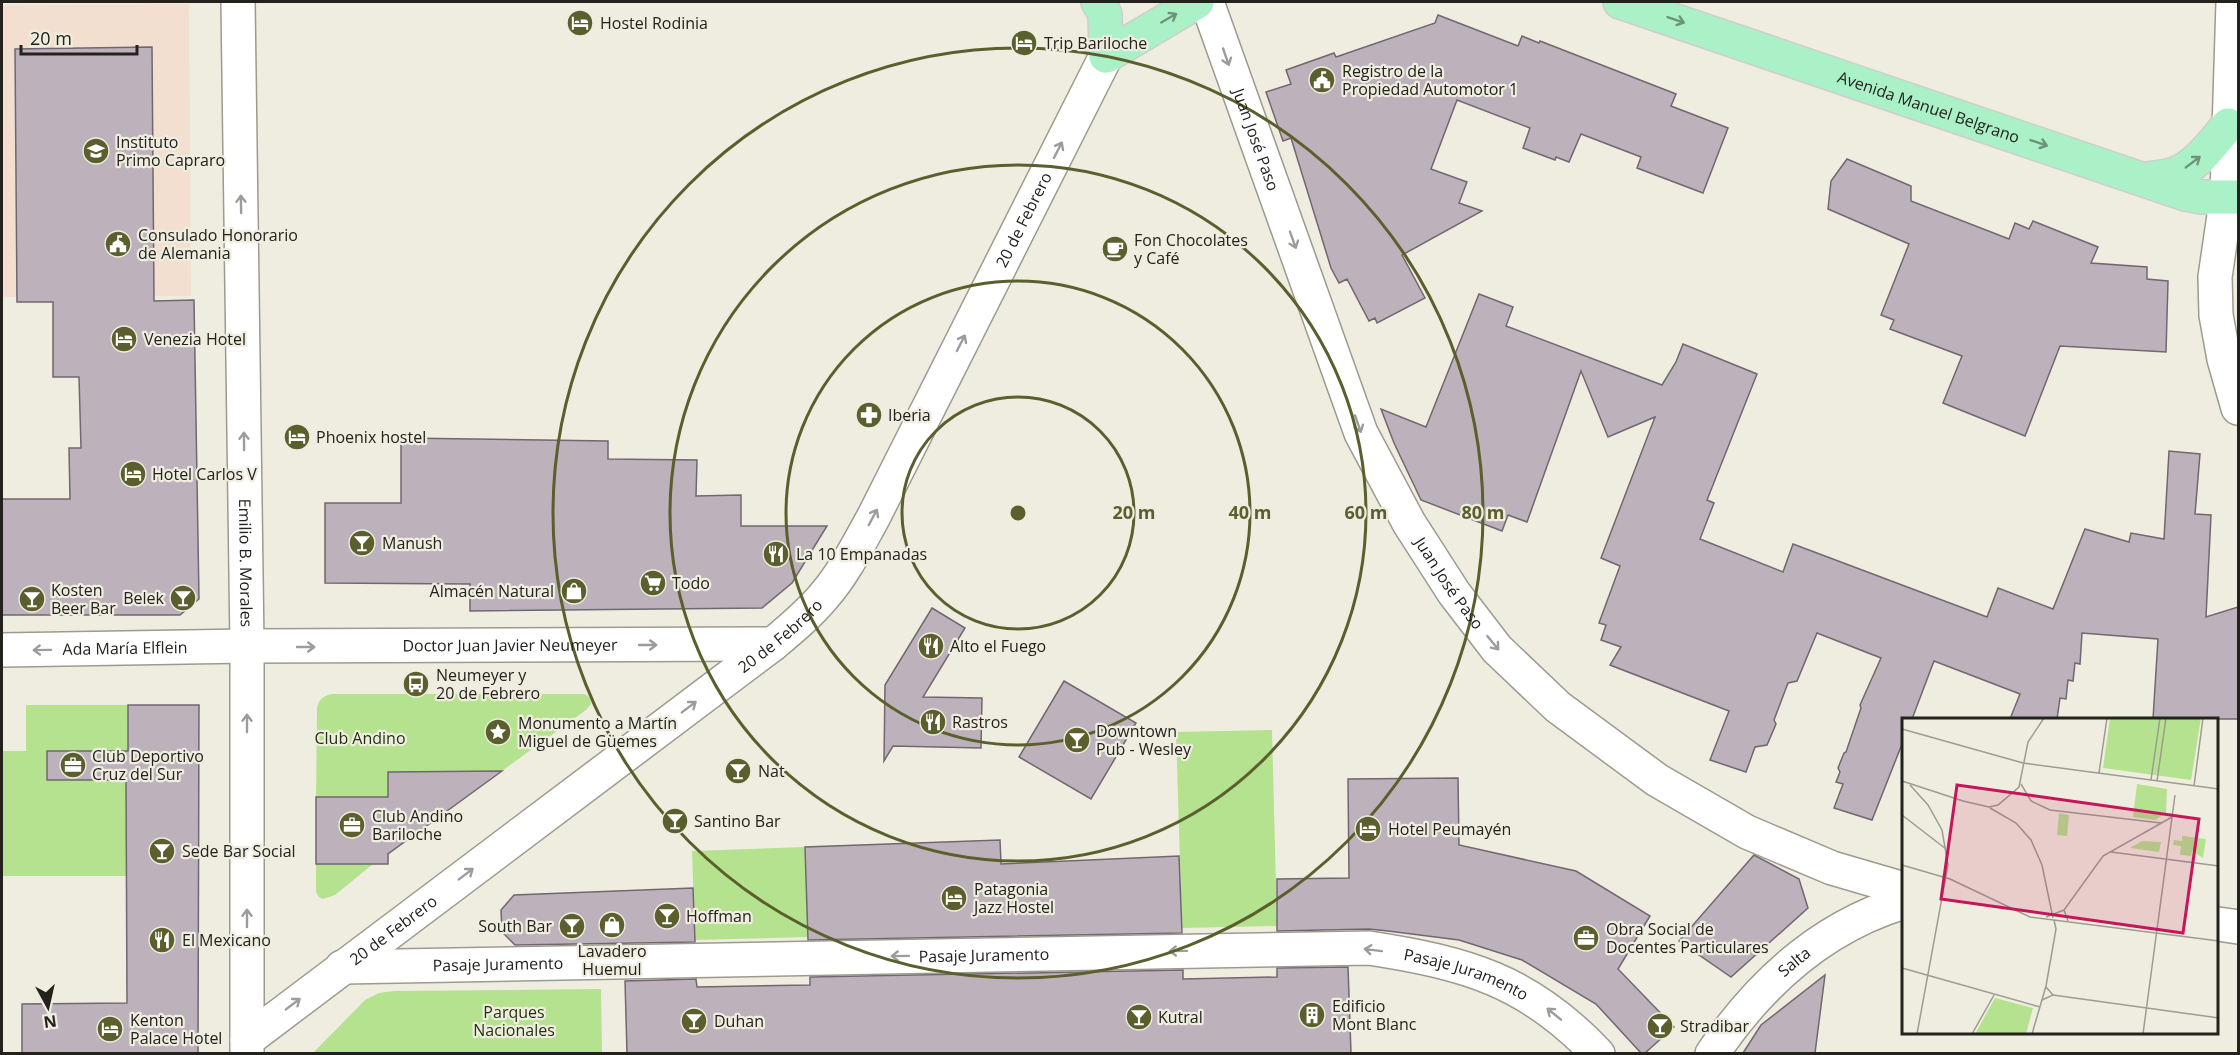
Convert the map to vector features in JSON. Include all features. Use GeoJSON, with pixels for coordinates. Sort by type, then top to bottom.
{"type":"FeatureCollection","features":[{"type":"Feature","properties":{"kind":"main road"},"geometry":{"type":"LineString","coordinates":[[1098,2],[1105,14],[1106,56],[1197,2]]}},
{"type":"Feature","properties":{"kind":"main road","name":"Avenida Manuel Belgrano"},"geometry":{"type":"LineString","coordinates":[[1620,2],[2185,194],[2202,197],[2233,196]]}},
{"type":"Feature","properties":{"kind":"main road"},"geometry":{"type":"LineString","coordinates":[[2146,180],[2174,174],[2188,167],[2200,158],[2228,125]]}},
{"type":"Feature","properties":{"kind":"street","name":"Emilio B. Morales"},"geometry":{"type":"LineString","coordinates":[[238,2],[247,646],[247,1047]]}},
{"type":"Feature","properties":{"kind":"street","name":"Juan José Paso"},"geometry":{"type":"LineString","coordinates":[[1207,2],[1361,433],[1409,523],[1454,593],[1497,649],[1558,707],[1657,780],[1747,832],[1833,868],[1902,888]]}},
{"type":"Feature","properties":{"kind":"street"},"geometry":{"type":"LineString","coordinates":[[2233,2],[2228,125],[2233,196],[2215,277],[2216,315],[2224,359],[2238,408]]}},
{"type":"Feature","properties":{"kind":"street","name":"20 de Febrero"},"geometry":{"type":"LineString","coordinates":[[247,1047],[342,967],[773,644],[824,596],[846,565],[873,518],[1106,56]]}},
{"type":"Feature","properties":{"kind":"street","name":"Doctor Juan Javier Neumeyer"},"geometry":{"type":"LineString","coordinates":[[247,646],[773,644]]}},
{"type":"Feature","properties":{"kind":"street","name":"Ada María Elflein"},"geometry":{"type":"LineString","coordinates":[[2,651],[247,646]]}},
{"type":"Feature","properties":{"kind":"street","name":"Salta"},"geometry":{"type":"LineString","coordinates":[[1712,1053],[1752,1001],[1794,960],[1844,927],[1902,903]]}},
{"type":"Feature","properties":{"kind":"street"},"geometry":{"type":"LineString","coordinates":[[2219,924],[2238,927]]}},
{"type":"Feature","properties":{"kind":"street","name":"Pasaje Juramento"},"geometry":{"type":"LineString","coordinates":[[342,967],[1369,948],[1419,956],[1470,969],[1510,985],[1544,1006],[1598,1053]]}},
{"type":"Feature","properties":{"kind":"shaded area","name":"Instituto Primo Capraro"},"geometry":{"type":"Polygon","coordinates":[[[189,4],[191,296],[2,297],[2,5],[189,4]]]}},
{"type":"Feature","properties":{"kind":"green space","name":"Club Andino"},"geometry":{"type":"Polygon","coordinates":[[[331,694],[585,694],[590,698],[591,704],[586,710],[488,781],[480,771],[388,772],[388,797],[316,797],[317,708],[321,699],[331,694]]]}},
{"type":"Feature","properties":{"kind":"green space"},"geometry":{"type":"Polygon","coordinates":[[[26,705],[128,705],[126,876],[2,876],[2,751],[26,751],[26,705]],[[47,751],[47,780],[99,751],[47,751]]]}},
{"type":"Feature","properties":{"kind":"green space"},"geometry":{"type":"Polygon","coordinates":[[[1272,730],[1277,926],[1182,928],[1176,732],[1272,730]]]}},
{"type":"Feature","properties":{"kind":"green space"},"geometry":{"type":"Polygon","coordinates":[[[805,847],[808,937],[695,940],[692,851],[805,847]]]}},
{"type":"Feature","properties":{"kind":"green space"},"geometry":{"type":"Polygon","coordinates":[[[316,864],[373,864],[335,895],[323,899],[316,892],[316,864]]]}},
{"type":"Feature","properties":{"kind":"green space","name":"Parques Nacionales"},"geometry":{"type":"Polygon","coordinates":[[[601,989],[602,1053],[313,1053],[365,1000],[379,993],[601,989]]]}},
{"type":"Feature","properties":{"kind":"building"},"geometry":{"type":"Polygon","coordinates":[[[1438,15],[1518,46],[1522,36],[1539,43],[1540,41],[1676,94],[1671,106],[1728,128],[1703,193],[1637,168],[1641,157],[1581,134],[1569,162],[1556,157],[1555,160],[1523,148],[1530,128],[1457,100],[1431,169],[1467,182],[1459,203],[1482,211],[1402,255],[1425,298],[1377,323],[1375,318],[1369,321],[1347,279],[1339,283],[1331,268],[1291,138],[1283,141],[1266,92],[1291,84],[1286,70],[1334,53],[1336,57],[1435,23],[1438,15]]]}},
{"type":"Feature","properties":{"kind":"building"},"geometry":{"type":"Polygon","coordinates":[[[152,47],[154,301],[194,300],[199,599],[180,615],[2,615],[2,499],[70,499],[69,448],[81,448],[79,377],[53,377],[53,302],[17,302],[15,49],[152,47]]]}},
{"type":"Feature","properties":{"kind":"building"},"geometry":{"type":"Polygon","coordinates":[[[1847,159],[1911,186],[1911,201],[2009,239],[2015,223],[2029,229],[2033,221],[2098,247],[2091,263],[2147,267],[2147,279],[2168,281],[2166,352],[2060,346],[2025,436],[1943,403],[1962,356],[1890,329],[1894,320],[1881,315],[1909,244],[1828,209],[1831,181],[1847,159]]]}},
{"type":"Feature","properties":{"kind":"building"},"geometry":{"type":"Polygon","coordinates":[[[1479,294],[1513,307],[1506,326],[1662,385],[1676,362],[1683,344],[1757,374],[1707,500],[1714,503],[1700,539],[1783,572],[1793,544],[1987,617],[1998,588],[2053,609],[2085,529],[2129,542],[2131,533],[2164,539],[2169,451],[2200,454],[2195,514],[2211,515],[2206,617],[2238,607],[2238,719],[2153,718],[2158,639],[2082,633],[2080,664],[2075,663],[2073,681],[2068,680],[2066,699],[2060,698],[2057,718],[2010,718],[2020,694],[1934,661],[1912,718],[1902,718],[1902,744],[1872,820],[1834,808],[1843,784],[1836,782],[1840,772],[1838,768],[1846,752],[1861,708],[1860,705],[1881,658],[1817,633],[1797,681],[1788,683],[1767,745],[1755,747],[1746,772],[1710,760],[1729,711],[1610,665],[1621,647],[1601,640],[1606,625],[1599,623],[1620,566],[1601,558],[1655,417],[1608,437],[1581,371],[1527,522],[1508,515],[1502,531],[1421,500],[1381,409],[1426,427],[1479,294]]]}},
{"type":"Feature","properties":{"kind":"building"},"geometry":{"type":"Polygon","coordinates":[[[401,438],[608,441],[608,459],[697,460],[696,496],[741,495],[741,526],[827,526],[792,583],[762,608],[470,611],[470,584],[325,583],[325,503],[401,503],[401,438]]]}},
{"type":"Feature","properties":{"kind":"building","name":"Rastros"},"geometry":{"type":"Polygon","coordinates":[[[932,608],[965,628],[923,697],[982,698],[981,748],[893,746],[884,761],[885,685],[932,608]]]}},
{"type":"Feature","properties":{"kind":"building","name":"Downtown Pub - Wesley"},"geometry":{"type":"Polygon","coordinates":[[[1064,681],[1136,723],[1091,799],[1019,757],[1064,681]]]}},
{"type":"Feature","properties":{"kind":"building"},"geometry":{"type":"Polygon","coordinates":[[[128,705],[199,705],[198,1053],[22,1053],[22,1004],[127,1003],[126,780],[47,780],[47,751],[128,751],[128,705]]]}},
{"type":"Feature","properties":{"kind":"building"},"geometry":{"type":"Polygon","coordinates":[[[502,771],[388,854],[388,864],[316,864],[316,797],[388,797],[388,772],[502,771]]]}},
{"type":"Feature","properties":{"kind":"building"},"geometry":{"type":"Polygon","coordinates":[[[1458,778],[1459,845],[1576,871],[1650,916],[1618,969],[1674,1027],[1645,1053],[1641,1053],[1596,1004],[1522,960],[1459,940],[1388,931],[1369,929],[1277,931],[1277,879],[1349,878],[1348,779],[1458,778]]]}},
{"type":"Feature","properties":{"kind":"building"},"geometry":{"type":"Polygon","coordinates":[[[1000,840],[1001,864],[1179,856],[1182,933],[808,940],[805,847],[1000,840]]]}},
{"type":"Feature","properties":{"kind":"building"},"geometry":{"type":"Polygon","coordinates":[[[1754,855],[1799,879],[1808,908],[1731,977],[1679,941],[1754,855]]]}},
{"type":"Feature","properties":{"kind":"building"},"geometry":{"type":"Polygon","coordinates":[[[693,888],[695,942],[515,945],[502,932],[501,910],[514,895],[693,888]]]}},
{"type":"Feature","properties":{"kind":"building"},"geometry":{"type":"Polygon","coordinates":[[[1348,967],[1351,1053],[627,1053],[625,981],[696,979],[697,987],[810,985],[810,977],[1183,970],[1183,979],[1277,977],[1277,968],[1348,967]]]}},
{"type":"Feature","properties":{"kind":"building"},"geometry":{"type":"Polygon","coordinates":[[[1825,975],[1815,1053],[1743,1053],[1761,1025],[1825,975]]]}},
{"type":"Feature","properties":{"kind":"place","name":"Hostel Rodinia"},"geometry":{"type":"Point","coordinates":[580,23]}},
{"type":"Feature","properties":{"kind":"place","name":"Trip Bariloche"},"geometry":{"type":"Point","coordinates":[1024,43]}},
{"type":"Feature","properties":{"kind":"place","name":"Registro de la Propiedad Automotor 1"},"geometry":{"type":"Point","coordinates":[1322,80]}},
{"type":"Feature","properties":{"kind":"place","name":"Instituto Primo Capraro"},"geometry":{"type":"Point","coordinates":[96,151]}},
{"type":"Feature","properties":{"kind":"place","name":"Consulado Honorario de Alemania"},"geometry":{"type":"Point","coordinates":[118,244]}},
{"type":"Feature","properties":{"kind":"place","name":"Fon Chocolates y Café"},"geometry":{"type":"Point","coordinates":[1115,249]}},
{"type":"Feature","properties":{"kind":"place","name":"Venezia Hotel"},"geometry":{"type":"Point","coordinates":[124,339]}},
{"type":"Feature","properties":{"kind":"place","name":"Iberia"},"geometry":{"type":"Point","coordinates":[869,415]}},
{"type":"Feature","properties":{"kind":"place","name":"Phoenix hostel"},"geometry":{"type":"Point","coordinates":[297,437]}},
{"type":"Feature","properties":{"kind":"place","name":"Hotel Carlos V"},"geometry":{"type":"Point","coordinates":[133,474]}},
{"type":"Feature","properties":{"kind":"place","name":"Manush"},"geometry":{"type":"Point","coordinates":[362,543]}},
{"type":"Feature","properties":{"kind":"place","name":"La 10 Empanadas"},"geometry":{"type":"Point","coordinates":[776,554]}},
{"type":"Feature","properties":{"kind":"place","name":"Todo"},"geometry":{"type":"Point","coordinates":[653,583]}},
{"type":"Feature","properties":{"kind":"place","name":"Almacén Natural"},"geometry":{"type":"Point","coordinates":[574,591]}},
{"type":"Feature","properties":{"kind":"place","name":"Belek"},"geometry":{"type":"Point","coordinates":[183,598]}},
{"type":"Feature","properties":{"kind":"place","name":"Kosten Beer Bar"},"geometry":{"type":"Point","coordinates":[32,599]}},
{"type":"Feature","properties":{"kind":"place","name":"Alto el Fuego"},"geometry":{"type":"Point","coordinates":[931,646]}},
{"type":"Feature","properties":{"kind":"place","name":"Neumeyer y 20 de Febrero"},"geometry":{"type":"Point","coordinates":[416,684]}},
{"type":"Feature","properties":{"kind":"place","name":"Rastros"},"geometry":{"type":"Point","coordinates":[933,722]}},
{"type":"Feature","properties":{"kind":"place","name":"Monumento a Martín Miguel de Güemes"},"geometry":{"type":"Point","coordinates":[498,732]}},
{"type":"Feature","properties":{"kind":"place","name":"Downtown Pub - Wesley"},"geometry":{"type":"Point","coordinates":[1077,740]}},
{"type":"Feature","properties":{"kind":"place","name":"Club Deportivo Cruz del Sur"},"geometry":{"type":"Point","coordinates":[73,765]}},
{"type":"Feature","properties":{"kind":"place","name":"Nat"},"geometry":{"type":"Point","coordinates":[738,771]}},
{"type":"Feature","properties":{"kind":"place","name":"Santino Bar"},"geometry":{"type":"Point","coordinates":[675,821]}},
{"type":"Feature","properties":{"kind":"place","name":"Club Andino Bariloche"},"geometry":{"type":"Point","coordinates":[352,825]}},
{"type":"Feature","properties":{"kind":"place","name":"Hotel Peumayén"},"geometry":{"type":"Point","coordinates":[1368,829]}},
{"type":"Feature","properties":{"kind":"place","name":"Sede Bar Social"},"geometry":{"type":"Point","coordinates":[162,851]}},
{"type":"Feature","properties":{"kind":"place","name":"Patagonia Jazz Hostel"},"geometry":{"type":"Point","coordinates":[954,898]}},
{"type":"Feature","properties":{"kind":"place","name":"Hoffman"},"geometry":{"type":"Point","coordinates":[667,916]}},
{"type":"Feature","properties":{"kind":"place","name":"Lavadero Huemul"},"geometry":{"type":"Point","coordinates":[612,925]}},
{"type":"Feature","properties":{"kind":"place","name":"South Bar"},"geometry":{"type":"Point","coordinates":[572,926]}},
{"type":"Feature","properties":{"kind":"place","name":"Obra Social de Docentes Particulares"},"geometry":{"type":"Point","coordinates":[1586,938]}},
{"type":"Feature","properties":{"kind":"place","name":"El Mexicano"},"geometry":{"type":"Point","coordinates":[162,940]}},
{"type":"Feature","properties":{"kind":"place","name":"Edificio Mont Blanc"},"geometry":{"type":"Point","coordinates":[1312,1015]}},
{"type":"Feature","properties":{"kind":"place","name":"Kutral"},"geometry":{"type":"Point","coordinates":[1139,1017]}},
{"type":"Feature","properties":{"kind":"place","name":"Duhan"},"geometry":{"type":"Point","coordinates":[694,1021]}},
{"type":"Feature","properties":{"kind":"place","name":"Stradibar"},"geometry":{"type":"Point","coordinates":[1660,1026]}},
{"type":"Feature","properties":{"kind":"place","name":"Kenton Palace Hotel"},"geometry":{"type":"Point","coordinates":[110,1029]}}]}
